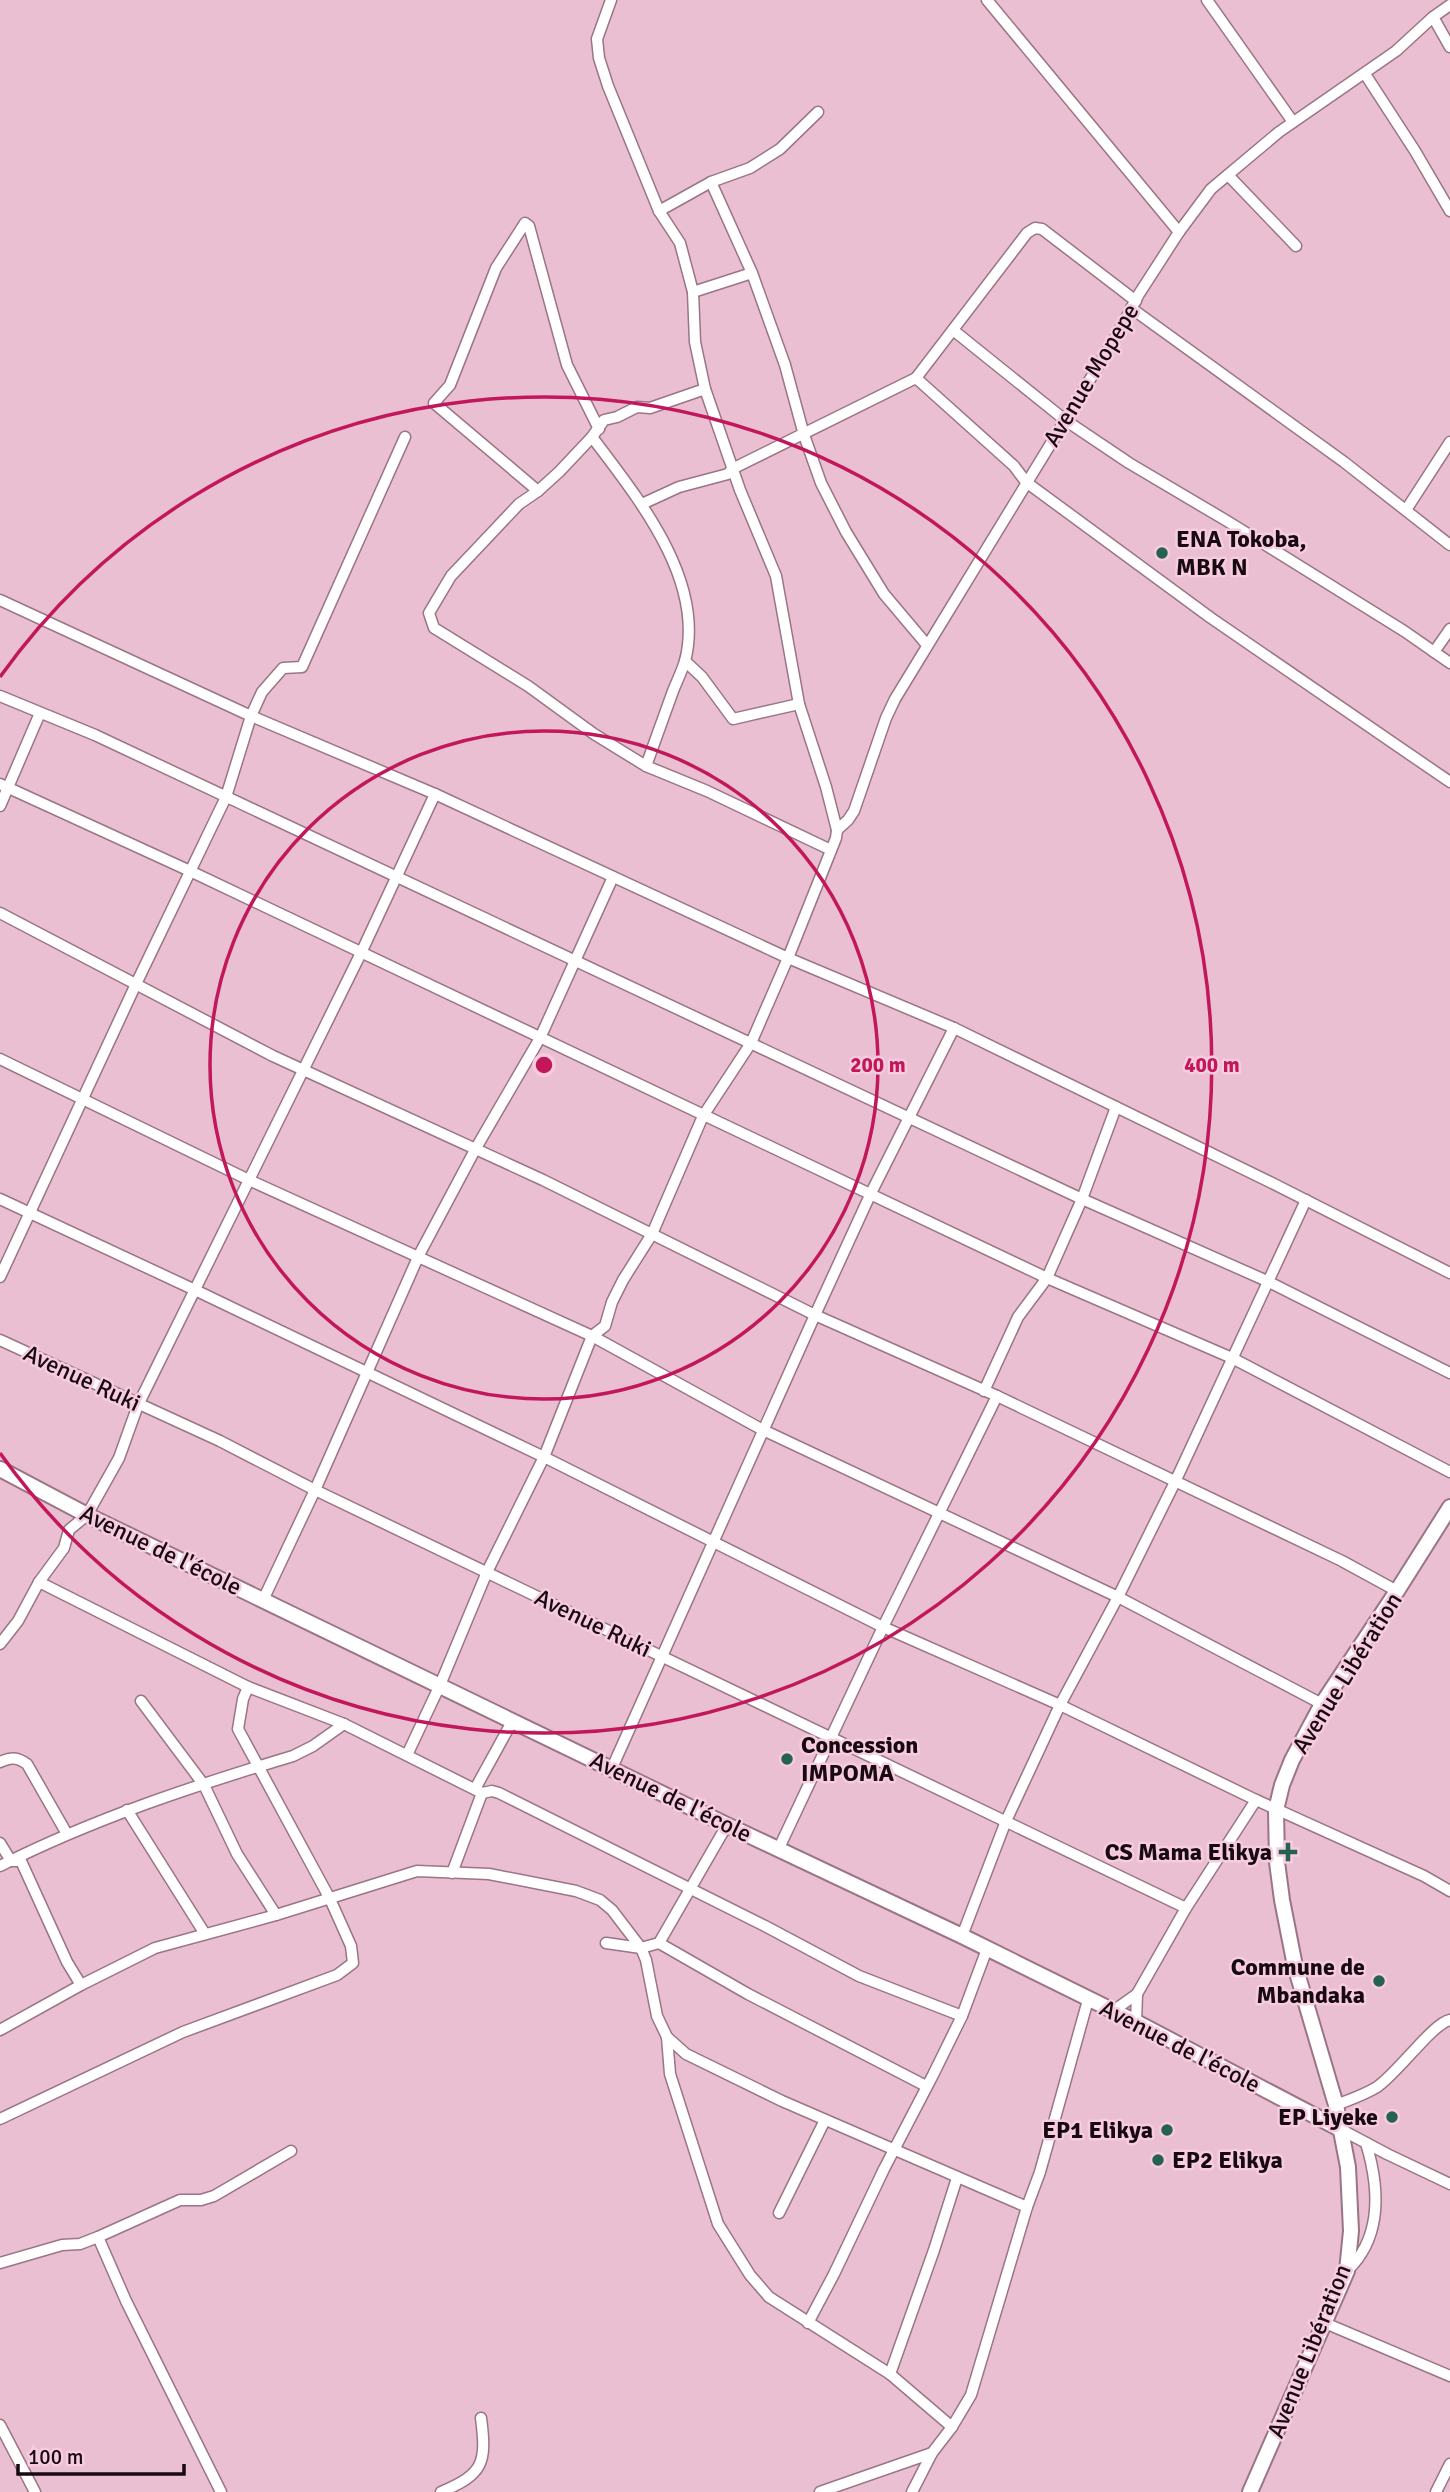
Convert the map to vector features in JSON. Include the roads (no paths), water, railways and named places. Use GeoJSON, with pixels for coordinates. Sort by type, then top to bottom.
{"type":"FeatureCollection","features":[{"type":"Feature","properties":{"kind":"street"},"geometry":{"type":"LineString","coordinates":[[407,1755],[440,1685],[487,1572],[544,1457],[592,1336],[605,1326],[612,1302],[623,1280],[652,1234],[703,1116],[751,1044],[788,958],[837,830],[799,704],[776,576],[732,469],[705,389],[695,342],[693,292],[680,243],[659,212],[599,58],[597,39],[611,0]]}},
{"type":"Feature","properties":{"kind":"street"},"geometry":{"type":"LineString","coordinates":[[987,0],[1179,232]]}},
{"type":"Feature","properties":{"kind":"street"},"geometry":{"type":"LineString","coordinates":[[1207,0],[1293,122]]}},
{"type":"Feature","properties":{"kind":"street","name":"Avenue Mopepe"},"geometry":{"type":"LineString","coordinates":[[837,830],[854,811],[886,718],[928,645],[1133,304],[1199,203],[1228,175],[1293,122],[1396,51],[1450,5]]}},
{"type":"Feature","properties":{"kind":"street"},"geometry":{"type":"LineString","coordinates":[[1433,17],[1450,47]]}},
{"type":"Feature","properties":{"kind":"street"},"geometry":{"type":"LineString","coordinates":[[1365,74],[1415,150],[1450,211]]}},
{"type":"Feature","properties":{"kind":"street"},"geometry":{"type":"LineString","coordinates":[[659,212],[711,182],[750,168],[780,149],[818,112]]}},
{"type":"Feature","properties":{"kind":"street"},"geometry":{"type":"LineString","coordinates":[[1228,175],[1296,246]]}},
{"type":"Feature","properties":{"kind":"street"},"geometry":{"type":"LineString","coordinates":[[711,182],[752,273],[785,365],[804,435],[821,483],[845,532],[884,594],[928,645]]}},
{"type":"Feature","properties":{"kind":"street"},"geometry":{"type":"LineString","coordinates":[[538,491],[434,403],[450,385],[496,268],[525,223],[529,226],[567,365],[595,433],[642,504],[684,587],[688,627],[685,661],[646,766]]}},
{"type":"Feature","properties":{"kind":"street"},"geometry":{"type":"LineString","coordinates":[[642,504],[679,488],[728,474],[732,469],[916,378],[1027,233],[1035,228],[1042,229],[1133,304],[1450,545]]}},
{"type":"Feature","properties":{"kind":"street"},"geometry":{"type":"LineString","coordinates":[[693,292],[752,273]]}},
{"type":"Feature","properties":{"kind":"street"},"geometry":{"type":"LineString","coordinates":[[953,330],[1065,420],[1129,463],[1227,521],[1450,663]]}},
{"type":"Feature","properties":{"kind":"street"},"geometry":{"type":"LineString","coordinates":[[916,378],[1014,466],[1026,482],[1211,618],[1450,782]]}},
{"type":"Feature","properties":{"kind":"street"},"geometry":{"type":"LineString","coordinates":[[705,389],[650,408],[637,407],[604,420],[595,433],[538,491],[519,504],[451,576],[429,613],[434,628],[528,686],[593,734],[646,766],[831,850]]}},
{"type":"Feature","properties":{"kind":"street"},"geometry":{"type":"LineString","coordinates":[[0,1277],[226,797],[251,716],[262,692],[283,668],[302,667],[405,437]]}},
{"type":"Feature","properties":{"kind":"street"},"geometry":{"type":"LineString","coordinates":[[1406,510],[1450,442]]}},
{"type":"Feature","properties":{"kind":"street"},"geometry":{"type":"LineString","coordinates":[[0,600],[251,716],[435,794],[788,958],[954,1028],[1450,1273]]}},
{"type":"Feature","properties":{"kind":"street"},"geometry":{"type":"LineString","coordinates":[[1434,652],[1450,629]]}},
{"type":"Feature","properties":{"kind":"street"},"geometry":{"type":"LineString","coordinates":[[685,661],[702,677],[733,719],[799,704]]}},
{"type":"Feature","properties":{"kind":"street"},"geometry":{"type":"LineString","coordinates":[[0,696],[95,735],[1082,1199],[1267,1281],[1450,1373]]}},
{"type":"Feature","properties":{"kind":"street"},"geometry":{"type":"LineString","coordinates":[[0,806],[4,786],[40,713]]}},
{"type":"Feature","properties":{"kind":"street"},"geometry":{"type":"LineString","coordinates":[[4,786],[190,871],[1046,1278],[1232,1358],[1450,1472]]}},
{"type":"Feature","properties":{"kind":"street"},"geometry":{"type":"LineString","coordinates":[[1,1639],[18,1621],[39,1581],[65,1548],[69,1530],[87,1515],[119,1458],[138,1405],[361,953],[435,794]]}},
{"type":"Feature","properties":{"kind":"street"},"geometry":{"type":"LineString","coordinates":[[263,1600],[419,1255],[540,1038],[613,877]]}},
{"type":"Feature","properties":{"kind":"street"},"geometry":{"type":"LineString","coordinates":[[0,913],[174,1006],[302,1069],[476,1149],[815,1315],[997,1396],[1342,1561],[1397,1591]]}},
{"type":"Feature","properties":{"kind":"street"},"geometry":{"type":"LineString","coordinates":[[612,1768],[871,1193],[954,1028]]}},
{"type":"Feature","properties":{"kind":"street"},"geometry":{"type":"LineString","coordinates":[[0,1059],[249,1180],[419,1255],[592,1336],[763,1430],[1118,1597],[1322,1704]]}},
{"type":"Feature","properties":{"kind":"street"},"geometry":{"type":"LineString","coordinates":[[985,1391],[1018,1317],[1046,1278],[1082,1199],[1116,1107]]}},
{"type":"Feature","properties":{"kind":"street"},"geometry":{"type":"LineString","coordinates":[[0,1199],[544,1457],[883,1627],[1060,1705],[1276,1810],[1424,1876],[1450,1891]]}},
{"type":"Feature","properties":{"kind":"street"},"geometry":{"type":"LineString","coordinates":[[962,1936],[1006,1821],[1060,1705],[1175,1482],[1306,1200]]}},
{"type":"Feature","properties":{"kind":"street","name":"Avenue Ruki"},"geometry":{"type":"LineString","coordinates":[[0,1340],[220,1441],[315,1490],[1186,1908]]}},
{"type":"Feature","properties":{"kind":"street"},"geometry":{"type":"LineString","coordinates":[[779,1848],[883,1627],[997,1396]]}},
{"type":"Feature","properties":{"kind":"street","name":"Avenue de l'école"},"geometry":{"type":"LineString","coordinates":[[0,1469],[87,1515],[962,1936],[1136,2022],[1340,2129]]}},
{"type":"Feature","properties":{"kind":"street","name":"Avenue Libération"},"geometry":{"type":"LineString","coordinates":[[1250,2492],[1347,2271],[1351,2231],[1348,2167],[1336,2105],[1295,1966],[1277,1862],[1276,1810],[1292,1760],[1322,1704],[1450,1507]]}},
{"type":"Feature","properties":{"kind":"street"},"geometry":{"type":"LineString","coordinates":[[39,1581],[248,1687],[344,1724],[479,1791],[499,1793],[691,1888],[859,1976],[962,2016]]}},
{"type":"Feature","properties":{"kind":"street"},"geometry":{"type":"LineString","coordinates":[[0,2119],[183,2032],[346,1970],[353,1963],[351,1946],[330,1899],[238,1730],[243,1699],[248,1687]]}},
{"type":"Feature","properties":{"kind":"street"},"geometry":{"type":"LineString","coordinates":[[141,1701],[204,1786],[237,1854],[276,1915]]}},
{"type":"Feature","properties":{"kind":"street"},"geometry":{"type":"LineString","coordinates":[[452,1873],[479,1791],[513,1720]]}},
{"type":"Feature","properties":{"kind":"street"},"geometry":{"type":"LineString","coordinates":[[0,1866],[127,1810],[204,1786],[313,1746],[344,1724]]}},
{"type":"Feature","properties":{"kind":"street"},"geometry":{"type":"LineString","coordinates":[[0,1762],[19,1758],[27,1764],[68,1834]]}},
{"type":"Feature","properties":{"kind":"street"},"geometry":{"type":"LineString","coordinates":[[1114,2011],[1137,1994],[1186,1908],[1256,1800]]}},
{"type":"Feature","properties":{"kind":"street"},"geometry":{"type":"LineString","coordinates":[[127,1810],[205,1934]]}},
{"type":"Feature","properties":{"kind":"street"},"geometry":{"type":"LineString","coordinates":[[606,1943],[641,1948],[659,1943],[727,1825]]}},
{"type":"Feature","properties":{"kind":"street"},"geometry":{"type":"LineString","coordinates":[[0,1843],[11,1861]]}},
{"type":"Feature","properties":{"kind":"street"},"geometry":{"type":"LineString","coordinates":[[11,1861],[21,1861],[67,1962],[81,1985]]}},
{"type":"Feature","properties":{"kind":"street"},"geometry":{"type":"LineString","coordinates":[[0,2030],[155,1948],[276,1915],[417,1871],[489,1874],[576,1891],[600,1900],[622,1920],[641,1948],[650,1972],[657,2017],[667,2037],[670,2074],[718,2224],[750,2275],[769,2297],[890,2374],[952,2427]]}},
{"type":"Feature","properties":{"kind":"street"},"geometry":{"type":"LineString","coordinates":[[659,1943],[748,1994],[926,2086]]}},
{"type":"Feature","properties":{"kind":"street"},"geometry":{"type":"LineString","coordinates":[[807,2323],[962,2016],[987,1950]]}},
{"type":"Feature","properties":{"kind":"street"},"geometry":{"type":"LineString","coordinates":[[1136,2022],[1137,1994]]}},
{"type":"Feature","properties":{"kind":"street"},"geometry":{"type":"LineString","coordinates":[[912,2492],[932,2453],[971,2395],[1040,2172],[1088,2000]]}},
{"type":"Feature","properties":{"kind":"street"},"geometry":{"type":"LineString","coordinates":[[1336,2105],[1377,2087],[1396,2071],[1435,2027],[1450,2020]]}},
{"type":"Feature","properties":{"kind":"street"},"geometry":{"type":"LineString","coordinates":[[667,2037],[686,2053],[709,2066],[893,2151],[1027,2207]]}},
{"type":"Feature","properties":{"kind":"street"},"geometry":{"type":"LineString","coordinates":[[779,2213],[825,2120]]}},
{"type":"Feature","properties":{"kind":"street"},"geometry":{"type":"LineString","coordinates":[[1340,2129],[1450,2184]]}},
{"type":"Feature","properties":{"kind":"street"},"geometry":{"type":"LineString","coordinates":[[1347,2271],[1365,2251],[1375,2216],[1373,2169],[1366,2143]]}},
{"type":"Feature","properties":{"kind":"street"},"geometry":{"type":"LineString","coordinates":[[0,2263],[62,2245],[80,2244],[173,2202],[214,2196],[291,2151]]}},
{"type":"Feature","properties":{"kind":"street"},"geometry":{"type":"LineString","coordinates":[[890,2374],[957,2178]]}},
{"type":"Feature","properties":{"kind":"street"},"geometry":{"type":"LineString","coordinates":[[98,2237],[126,2301],[221,2492]]}},
{"type":"Feature","properties":{"kind":"street"},"geometry":{"type":"LineString","coordinates":[[1325,2323],[1450,2376]]}},
{"type":"Feature","properties":{"kind":"street"},"geometry":{"type":"LineString","coordinates":[[441,2492],[465,2482],[475,2473],[481,2461],[484,2438],[481,2418]]}},
{"type":"Feature","properties":{"kind":"street"},"geometry":{"type":"LineString","coordinates":[[0,2427],[35,2492]]}},
{"type":"Feature","properties":{"kind":"street"},"geometry":{"type":"LineString","coordinates":[[820,2492],[932,2453]]}},
{"type":"Feature","properties":{"kind":"street"},"geometry":{"type":"LineString","coordinates":[[1436,2492],[1450,2464]]}},
{"type":"Feature","properties":{"kind":"place","name":"ENA Tokoba, MBK N"},"geometry":{"type":"Point","coordinates":[1162,553]}},
{"type":"Feature","properties":{"kind":"place","name":"Concession IMPOMA"},"geometry":{"type":"Point","coordinates":[787,1759]}},
{"type":"Feature","properties":{"kind":"place","name":"CS Mama Elikya"},"geometry":{"type":"Point","coordinates":[1288,1852]}},
{"type":"Feature","properties":{"kind":"place","name":"Commune de Mbandaka"},"geometry":{"type":"Point","coordinates":[1379,1981]}},
{"type":"Feature","properties":{"kind":"place","name":"EP Liyeke"},"geometry":{"type":"Point","coordinates":[1392,2117]}},
{"type":"Feature","properties":{"kind":"place","name":"EP1 Elikya"},"geometry":{"type":"Point","coordinates":[1167,2130]}},
{"type":"Feature","properties":{"kind":"place","name":"EP2 Elikya"},"geometry":{"type":"Point","coordinates":[1158,2160]}}]}
